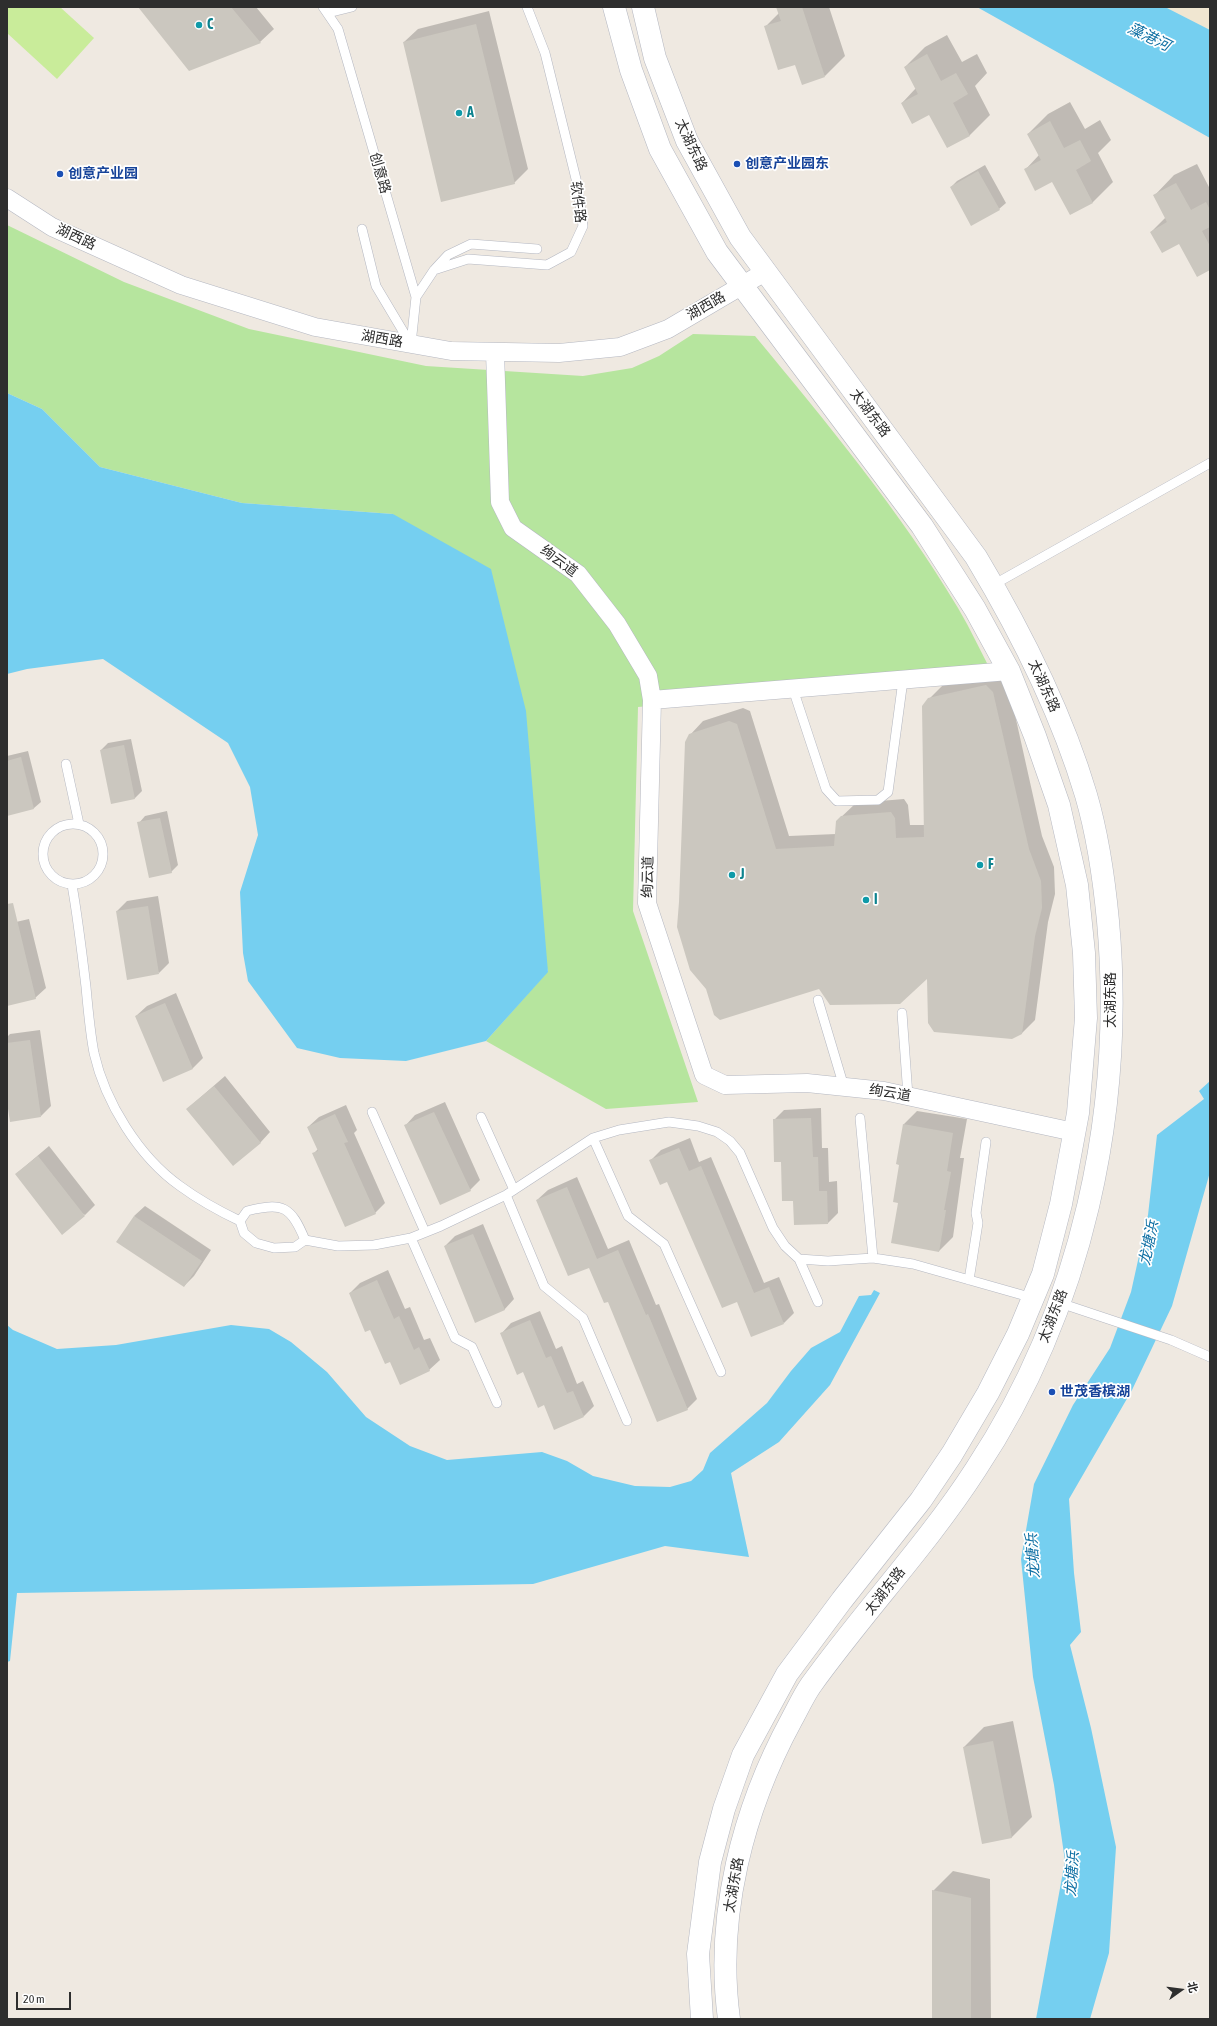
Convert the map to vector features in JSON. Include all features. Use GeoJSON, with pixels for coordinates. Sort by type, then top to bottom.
{"type":"FeatureCollection","features":[{"type":"Feature","properties":{"kind":"main road","name":"太湖东路"},"geometry":{"type":"LineString","coordinates":[[614,7],[631,70],[660,149],[717,252],[922,526],[967,596],[1009,672],[1035,736],[1059,805],[1077,885],[1084,953],[1086,1018],[1078,1113],[1061,1204],[1042,1274],[1018,1334],[988,1393],[952,1454],[920,1500],[842,1600],[787,1674],[743,1755],[724,1808],[710,1862],[698,1954],[702,2019]]}},
{"type":"Feature","properties":{"kind":"main road","name":"太湖东路"},"geometry":{"type":"LineString","coordinates":[[643,7],[655,58],[687,141],[740,237],[946,514],[976,557],[993,585],[1034,662],[1062,726],[1086,797],[1104,876],[1111,953],[1112,1020],[1106,1115],[1086,1215],[1060,1303],[1014,1404],[978,1468],[940,1522],[809,1688],[773,1754],[750,1815],[736,1867],[728,1911],[726,1960],[729,2019]]}},
{"type":"Feature","properties":{"kind":"street","name":"湖西路"},"geometry":{"type":"LineString","coordinates":[[7,198],[52,226],[181,285],[315,327],[451,351],[559,354],[620,347],[668,329],[765,272]]}},
{"type":"Feature","properties":{"kind":"street","name":"绚云道"},"geometry":{"type":"LineString","coordinates":[[495,352],[500,502],[513,528],[578,574],[617,624],[648,676],[652,700],[647,903],[704,1074],[725,1085],[807,1083],[884,1091],[1074,1132]]}},
{"type":"Feature","properties":{"kind":"street"},"geometry":{"type":"LineString","coordinates":[[652,700],[1009,672]]}},
{"type":"Feature","properties":{"kind":"lane"},"geometry":{"type":"LineString","coordinates":[[329,9],[352,7]]}},
{"type":"Feature","properties":{"kind":"lane","name":"软件路"},"geometry":{"type":"LineString","coordinates":[[434,270],[468,259],[547,265],[571,252],[583,226],[577,183],[545,53],[527,7]]}},
{"type":"Feature","properties":{"kind":"lane","name":"创意路"},"geometry":{"type":"LineString","coordinates":[[329,9],[338,29],[416,297],[411,344]]}},
{"type":"Feature","properties":{"kind":"lane"},"geometry":{"type":"LineString","coordinates":[[362,229],[376,286],[411,344]]}},
{"type":"Feature","properties":{"kind":"lane"},"geometry":{"type":"LineString","coordinates":[[416,297],[434,270],[448,255],[471,244],[537,249]]}},
{"type":"Feature","properties":{"kind":"lane"},"geometry":{"type":"LineString","coordinates":[[993,585],[1210,463]]}},
{"type":"Feature","properties":{"kind":"lane"},"geometry":{"type":"LineString","coordinates":[[793,689],[826,789],[837,801],[878,800],[888,792],[903,680]]}},
{"type":"Feature","properties":{"kind":"lane"},"geometry":{"type":"LineString","coordinates":[[66,764],[79,824]]}},
{"type":"Feature","properties":{"kind":"lane"},"geometry":{"type":"LineString","coordinates":[[67,824],[79,824],[89,828],[98,836],[102,846],[103,857],[100,868],[93,877],[84,883],[72,885],[60,882],[50,874],[44,862],[43,849],[47,837],[56,828],[67,824]]}},
{"type":"Feature","properties":{"kind":"lane"},"geometry":{"type":"LineString","coordinates":[[72,885],[80,928],[93,1048],[105,1089],[128,1130],[159,1168],[179,1186],[211,1208],[240,1221],[244,1234],[256,1243],[274,1248],[295,1247],[305,1240],[338,1246],[374,1245],[411,1238],[506,1195],[593,1138],[619,1130],[669,1122],[698,1126],[717,1132],[730,1141],[740,1153],[773,1228],[785,1246],[799,1259],[818,1302]]}},
{"type":"Feature","properties":{"kind":"lane"},"geometry":{"type":"LineString","coordinates":[[818,1000],[844,1087]]}},
{"type":"Feature","properties":{"kind":"lane"},"geometry":{"type":"LineString","coordinates":[[902,1013],[908,1096]]}},
{"type":"Feature","properties":{"kind":"lane"},"geometry":{"type":"LineString","coordinates":[[372,1112],[425,1232]]}},
{"type":"Feature","properties":{"kind":"lane"},"geometry":{"type":"LineString","coordinates":[[481,1117],[514,1190]]}},
{"type":"Feature","properties":{"kind":"lane"},"geometry":{"type":"LineString","coordinates":[[860,1118],[873,1258]]}},
{"type":"Feature","properties":{"kind":"lane"},"geometry":{"type":"LineString","coordinates":[[593,1138],[628,1216],[664,1244],[721,1372]]}},
{"type":"Feature","properties":{"kind":"lane"},"geometry":{"type":"LineString","coordinates":[[969,1280],[978,1224],[976,1213],[986,1142]]}},
{"type":"Feature","properties":{"kind":"lane"},"geometry":{"type":"LineString","coordinates":[[506,1195],[544,1286],[583,1318],[627,1422]]}},
{"type":"Feature","properties":{"kind":"lane"},"geometry":{"type":"LineString","coordinates":[[240,1221],[247,1211],[266,1206],[278,1207],[290,1213],[298,1222],[305,1240]]}},
{"type":"Feature","properties":{"kind":"lane"},"geometry":{"type":"LineString","coordinates":[[411,1238],[455,1338],[472,1347],[497,1403]]}},
{"type":"Feature","properties":{"kind":"lane"},"geometry":{"type":"LineString","coordinates":[[799,1259],[828,1261],[873,1258],[913,1264],[1033,1298]]}},
{"type":"Feature","properties":{"kind":"lane"},"geometry":{"type":"LineString","coordinates":[[1060,1303],[1171,1340],[1210,1357]]}},
{"type":"Feature","properties":{"kind":"shaded area"},"geometry":{"type":"Polygon","coordinates":[[[1165,7],[1210,7],[1210,30],[1205,28],[1165,7]]]}},
{"type":"Feature","properties":{"kind":"green space"},"geometry":{"type":"Polygon","coordinates":[[[7,7],[60,7],[94,38],[57,79],[7,33],[7,7]]]}},
{"type":"Feature","properties":{"kind":"green space"},"geometry":{"type":"Polygon","coordinates":[[[7,225],[124,282],[249,329],[426,366],[583,376],[632,368],[659,356],[693,334],[755,336],[836,435],[887,502],[936,572],[963,616],[994,677],[638,707],[633,911],[698,1102],[606,1109],[486,1041],[548,971],[393,514],[242,503],[100,467],[42,409],[7,393],[7,225]]]}},
{"type":"Feature","properties":{"kind":"water","name":"藻港河"},"geometry":{"type":"Polygon","coordinates":[[[977,7],[1165,7],[1210,30],[1210,138],[977,7]]]}},
{"type":"Feature","properties":{"kind":"water"},"geometry":{"type":"Polygon","coordinates":[[[7,393],[42,409],[100,467],[242,503],[393,514],[491,569],[526,711],[548,972],[486,1041],[406,1061],[340,1058],[297,1048],[248,981],[243,953],[240,892],[258,835],[250,787],[228,743],[103,659],[27,669],[7,674],[7,393]]]}},
{"type":"Feature","properties":{"kind":"water","name":"龙塘浜"},"geometry":{"type":"Polygon","coordinates":[[[1210,1081],[1210,1172],[1172,1306],[1132,1390],[1069,1499],[1074,1573],[1081,1632],[1070,1645],[1091,1728],[1116,1847],[1109,1953],[1090,2019],[1036,2019],[1065,1861],[1054,1785],[1033,1677],[1021,1559],[1034,1484],[1073,1405],[1110,1348],[1131,1292],[1148,1215],[1157,1135],[1204,1099],[1199,1091],[1210,1081]]]}},
{"type":"Feature","properties":{"kind":"water"},"geometry":{"type":"Polygon","coordinates":[[[874,1290],[880,1293],[830,1385],[779,1442],[731,1473],[749,1557],[665,1546],[533,1584],[17,1593],[10,1661],[7,1662],[7,1325],[13,1330],[57,1349],[116,1345],[231,1325],[269,1329],[291,1342],[327,1372],[366,1417],[410,1446],[447,1460],[542,1452],[567,1461],[593,1476],[635,1486],[670,1487],[691,1481],[703,1470],[710,1453],[767,1403],[791,1371],[811,1348],[840,1332],[859,1296],[871,1295],[874,1290]]]}},
{"type":"Feature","properties":{"kind":"building","name":"C"},"geometry":{"type":"Polygon","coordinates":[[[138,7],[231,7],[261,43],[189,71],[138,7]]]}},
{"type":"Feature","properties":{"kind":"building"},"geometry":{"type":"Polygon","coordinates":[[[776,7],[802,7],[825,77],[802,85],[795,65],[778,70],[764,26],[781,21],[776,7]]]}},
{"type":"Feature","properties":{"kind":"building","name":"A"},"geometry":{"type":"Polygon","coordinates":[[[476,24],[515,184],[441,202],[403,42],[476,24]]]}},
{"type":"Feature","properties":{"kind":"building"},"geometry":{"type":"Polygon","coordinates":[[[927,54],[941,81],[956,73],[968,94],[953,103],[970,136],[947,148],[929,115],[912,124],[901,103],[918,94],[904,67],[927,54]]]}},
{"type":"Feature","properties":{"kind":"building"},"geometry":{"type":"Polygon","coordinates":[[[1050,121],[1064,148],[1080,140],[1091,161],[1076,170],[1093,203],[1070,215],[1052,182],[1035,191],[1024,169],[1041,160],[1027,134],[1050,121]]]}},
{"type":"Feature","properties":{"kind":"building"},"geometry":{"type":"Polygon","coordinates":[[[978,171],[1000,210],[971,226],[950,187],[978,171]]]}},
{"type":"Feature","properties":{"kind":"building"},"geometry":{"type":"Polygon","coordinates":[[[1176,183],[1191,210],[1206,202],[1210,210],[1210,227],[1202,231],[1210,246],[1210,270],[1197,277],[1179,244],[1162,253],[1150,232],[1167,222],[1153,195],[1176,183]]]}},
{"type":"Feature","properties":{"kind":"building"},"geometry":{"type":"Polygon","coordinates":[[[986,685],[993,692],[1029,849],[1041,881],[1042,908],[1035,936],[1022,1034],[1012,1039],[934,1032],[928,1023],[927,979],[900,1004],[830,1005],[819,989],[720,1020],[714,1015],[706,989],[690,970],[677,927],[685,742],[689,734],[729,721],[737,724],[776,849],[834,846],[836,821],[841,816],[891,812],[895,818],[896,838],[924,837],[922,706],[928,698],[986,685]]]}},
{"type":"Feature","properties":{"kind":"building"},"geometry":{"type":"Polygon","coordinates":[[[124,745],[135,799],[111,804],[100,750],[124,745]]]}},
{"type":"Feature","properties":{"kind":"building"},"geometry":{"type":"Polygon","coordinates":[[[21,757],[34,809],[7,816],[7,761],[21,757]]]}},
{"type":"Feature","properties":{"kind":"building"},"geometry":{"type":"Polygon","coordinates":[[[160,818],[172,873],[149,878],[137,822],[160,818]]]}},
{"type":"Feature","properties":{"kind":"building"},"geometry":{"type":"Polygon","coordinates":[[[13,903],[36,999],[7,1006],[7,904],[13,903]]]}},
{"type":"Feature","properties":{"kind":"building"},"geometry":{"type":"Polygon","coordinates":[[[148,906],[159,974],[127,980],[116,911],[148,906]]]}},
{"type":"Feature","properties":{"kind":"building"},"geometry":{"type":"Polygon","coordinates":[[[165,1003],[193,1069],[163,1082],[135,1016],[165,1003]]]}},
{"type":"Feature","properties":{"kind":"building"},"geometry":{"type":"Polygon","coordinates":[[[30,1040],[41,1117],[10,1122],[7,1102],[7,1043],[30,1040]]]}},
{"type":"Feature","properties":{"kind":"building"},"geometry":{"type":"Polygon","coordinates":[[[214,1086],[261,1143],[233,1166],[186,1109],[214,1086]]]}},
{"type":"Feature","properties":{"kind":"building"},"geometry":{"type":"Polygon","coordinates":[[[434,1112],[471,1191],[440,1205],[404,1125],[434,1112]]]}},
{"type":"Feature","properties":{"kind":"building"},"geometry":{"type":"Polygon","coordinates":[[[335,1114],[348,1142],[344,1143],[376,1214],[345,1227],[312,1153],[318,1151],[307,1127],[335,1114]]]}},
{"type":"Feature","properties":{"kind":"building"},"geometry":{"type":"Polygon","coordinates":[[[811,1118],[813,1157],[818,1157],[819,1191],[827,1191],[828,1224],[794,1225],[793,1201],[782,1201],[781,1162],[774,1162],[773,1119],[811,1118]]]}},
{"type":"Feature","properties":{"kind":"building"},"geometry":{"type":"Polygon","coordinates":[[[903,1124],[953,1133],[947,1171],[951,1172],[944,1210],[946,1210],[939,1252],[891,1243],[898,1203],[893,1202],[899,1165],[896,1164],[903,1124]]]}},
{"type":"Feature","properties":{"kind":"building"},"geometry":{"type":"Polygon","coordinates":[[[679,1148],[689,1171],[701,1166],[754,1293],[769,1287],[784,1324],[751,1337],[737,1302],[722,1308],[667,1182],[660,1185],[649,1160],[679,1148]]]}},
{"type":"Feature","properties":{"kind":"building"},"geometry":{"type":"Polygon","coordinates":[[[38,1156],[85,1216],[62,1235],[15,1174],[38,1156]]]}},
{"type":"Feature","properties":{"kind":"building"},"geometry":{"type":"Polygon","coordinates":[[[567,1187],[597,1259],[618,1250],[646,1315],[648,1314],[688,1410],[657,1422],[608,1302],[604,1303],[589,1268],[568,1276],[536,1200],[567,1187]]]}},
{"type":"Feature","properties":{"kind":"building"},"geometry":{"type":"Polygon","coordinates":[[[134,1216],[202,1261],[184,1287],[116,1242],[134,1216]]]}},
{"type":"Feature","properties":{"kind":"building"},"geometry":{"type":"Polygon","coordinates":[[[473,1234],[505,1310],[475,1323],[444,1246],[473,1234]]]}},
{"type":"Feature","properties":{"kind":"building"},"geometry":{"type":"Polygon","coordinates":[[[377,1280],[394,1319],[399,1316],[414,1350],[419,1347],[430,1371],[400,1385],[390,1362],[385,1364],[370,1330],[365,1332],[349,1293],[377,1280]]]}},
{"type":"Feature","properties":{"kind":"building"},"geometry":{"type":"Polygon","coordinates":[[[530,1320],[546,1358],[551,1356],[567,1393],[573,1391],[584,1417],[554,1430],[544,1405],[538,1408],[523,1372],[517,1375],[500,1333],[530,1320]]]}},
{"type":"Feature","properties":{"kind":"building"},"geometry":{"type":"Polygon","coordinates":[[[993,1741],[1012,1838],[982,1844],[963,1747],[993,1741]]]}},
{"type":"Feature","properties":{"kind":"building"},"geometry":{"type":"Polygon","coordinates":[[[932,1890],[971,1898],[971,2019],[932,2019],[932,1890]]]}},
{"type":"Feature","properties":{"kind":"place","name":"C"},"geometry":{"type":"Point","coordinates":[199,25]}},
{"type":"Feature","properties":{"kind":"place","name":"A"},"geometry":{"type":"Point","coordinates":[459,113]}},
{"type":"Feature","properties":{"kind":"place","name":"创意产业园东"},"geometry":{"type":"Point","coordinates":[737,164]}},
{"type":"Feature","properties":{"kind":"place","name":"创意产业园"},"geometry":{"type":"Point","coordinates":[60,174]}},
{"type":"Feature","properties":{"kind":"place","name":"F"},"geometry":{"type":"Point","coordinates":[980,865]}},
{"type":"Feature","properties":{"kind":"place","name":"J"},"geometry":{"type":"Point","coordinates":[732,875]}},
{"type":"Feature","properties":{"kind":"place","name":"I"},"geometry":{"type":"Point","coordinates":[866,900]}},
{"type":"Feature","properties":{"kind":"place","name":"世茂香槟湖"},"geometry":{"type":"Point","coordinates":[1052,1392]}}]}
